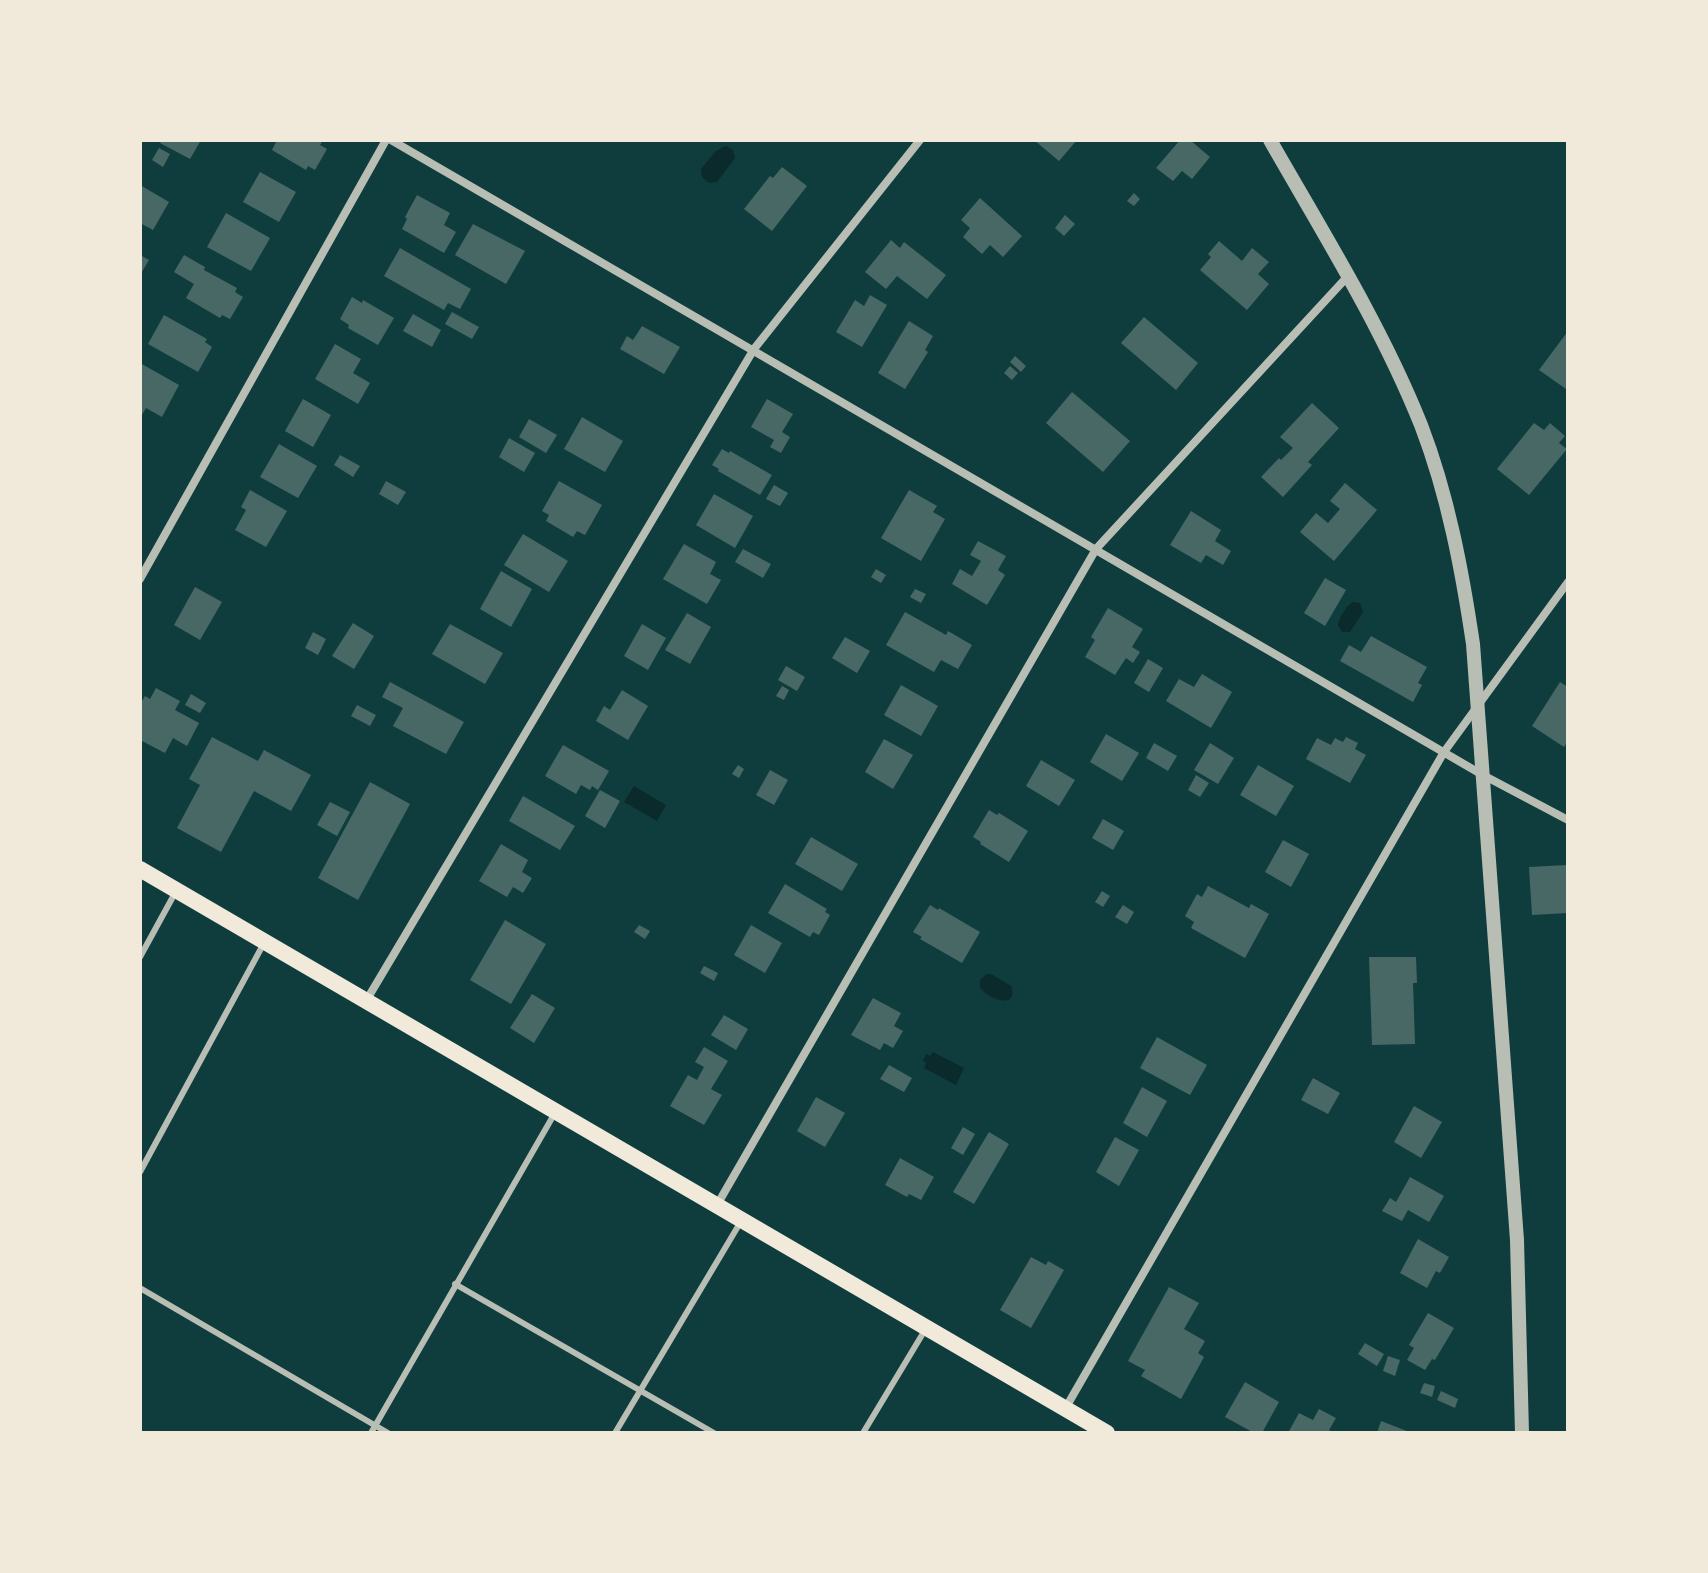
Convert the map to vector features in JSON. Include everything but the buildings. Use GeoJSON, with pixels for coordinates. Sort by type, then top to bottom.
{"type":"FeatureCollection","features":[{"type":"Feature","properties":{"kind":"main road"},"geometry":{"type":"LineString","coordinates":[[140,869],[1106,1433]]}},
{"type":"Feature","properties":{"kind":"street"},"geometry":{"type":"LineString","coordinates":[[140,579],[389,140],[754,349],[1481,774],[1568,820]]}},
{"type":"Feature","properties":{"kind":"street"},"geometry":{"type":"LineString","coordinates":[[366,1001],[754,349],[920,140]]}},
{"type":"Feature","properties":{"kind":"street"},"geometry":{"type":"LineString","coordinates":[[1270,140],[1348,276],[1398,372],[1445,498],[1462,570],[1473,644],[1517,1240],[1522,1433]]}},
{"type":"Feature","properties":{"kind":"street"},"geometry":{"type":"LineString","coordinates":[[717,1206],[1096,549],[1348,276]]}},
{"type":"Feature","properties":{"kind":"street"},"geometry":{"type":"LineString","coordinates":[[1065,1409],[1444,752],[1568,582]]}},
{"type":"Feature","properties":{"kind":"lane"},"geometry":{"type":"LineString","coordinates":[[140,957],[177,890]]}},
{"type":"Feature","properties":{"kind":"lane"},"geometry":{"type":"LineString","coordinates":[[140,1172],[265,942]]}},
{"type":"Feature","properties":{"kind":"lane"},"geometry":{"type":"LineString","coordinates":[[371,1433],[556,1111]]}},
{"type":"Feature","properties":{"kind":"lane"},"geometry":{"type":"LineString","coordinates":[[615,1433],[741,1220]]}},
{"type":"Feature","properties":{"kind":"lane"},"geometry":{"type":"LineString","coordinates":[[455,1284],[714,1433]]}},
{"type":"Feature","properties":{"kind":"lane"},"geometry":{"type":"LineString","coordinates":[[140,1288],[388,1433]]}},
{"type":"Feature","properties":{"kind":"lane"},"geometry":{"type":"LineString","coordinates":[[863,1433],[927,1328]]}},
{"type":"Feature","properties":{"kind":"water"},"geometry":{"type":"Polygon","coordinates":[[[725,146],[732,150],[735,158],[717,182],[709,183],[702,177],[701,169],[716,151],[725,146]]]}},
{"type":"Feature","properties":{"kind":"water"},"geometry":{"type":"Polygon","coordinates":[[[1353,602],[1360,603],[1363,612],[1350,632],[1342,632],[1338,625],[1340,619],[1353,602]]]}},
{"type":"Feature","properties":{"kind":"water"},"geometry":{"type":"Polygon","coordinates":[[[634,786],[666,805],[657,821],[624,802],[634,786]]]}},
{"type":"Feature","properties":{"kind":"water"},"geometry":{"type":"Polygon","coordinates":[[[987,974],[1011,986],[1011,999],[1000,1000],[983,991],[980,980],[987,974]]]}},
{"type":"Feature","properties":{"kind":"water"},"geometry":{"type":"Polygon","coordinates":[[[933,1052],[964,1068],[956,1085],[924,1068],[926,1054],[930,1056],[933,1052]]]}}]}
